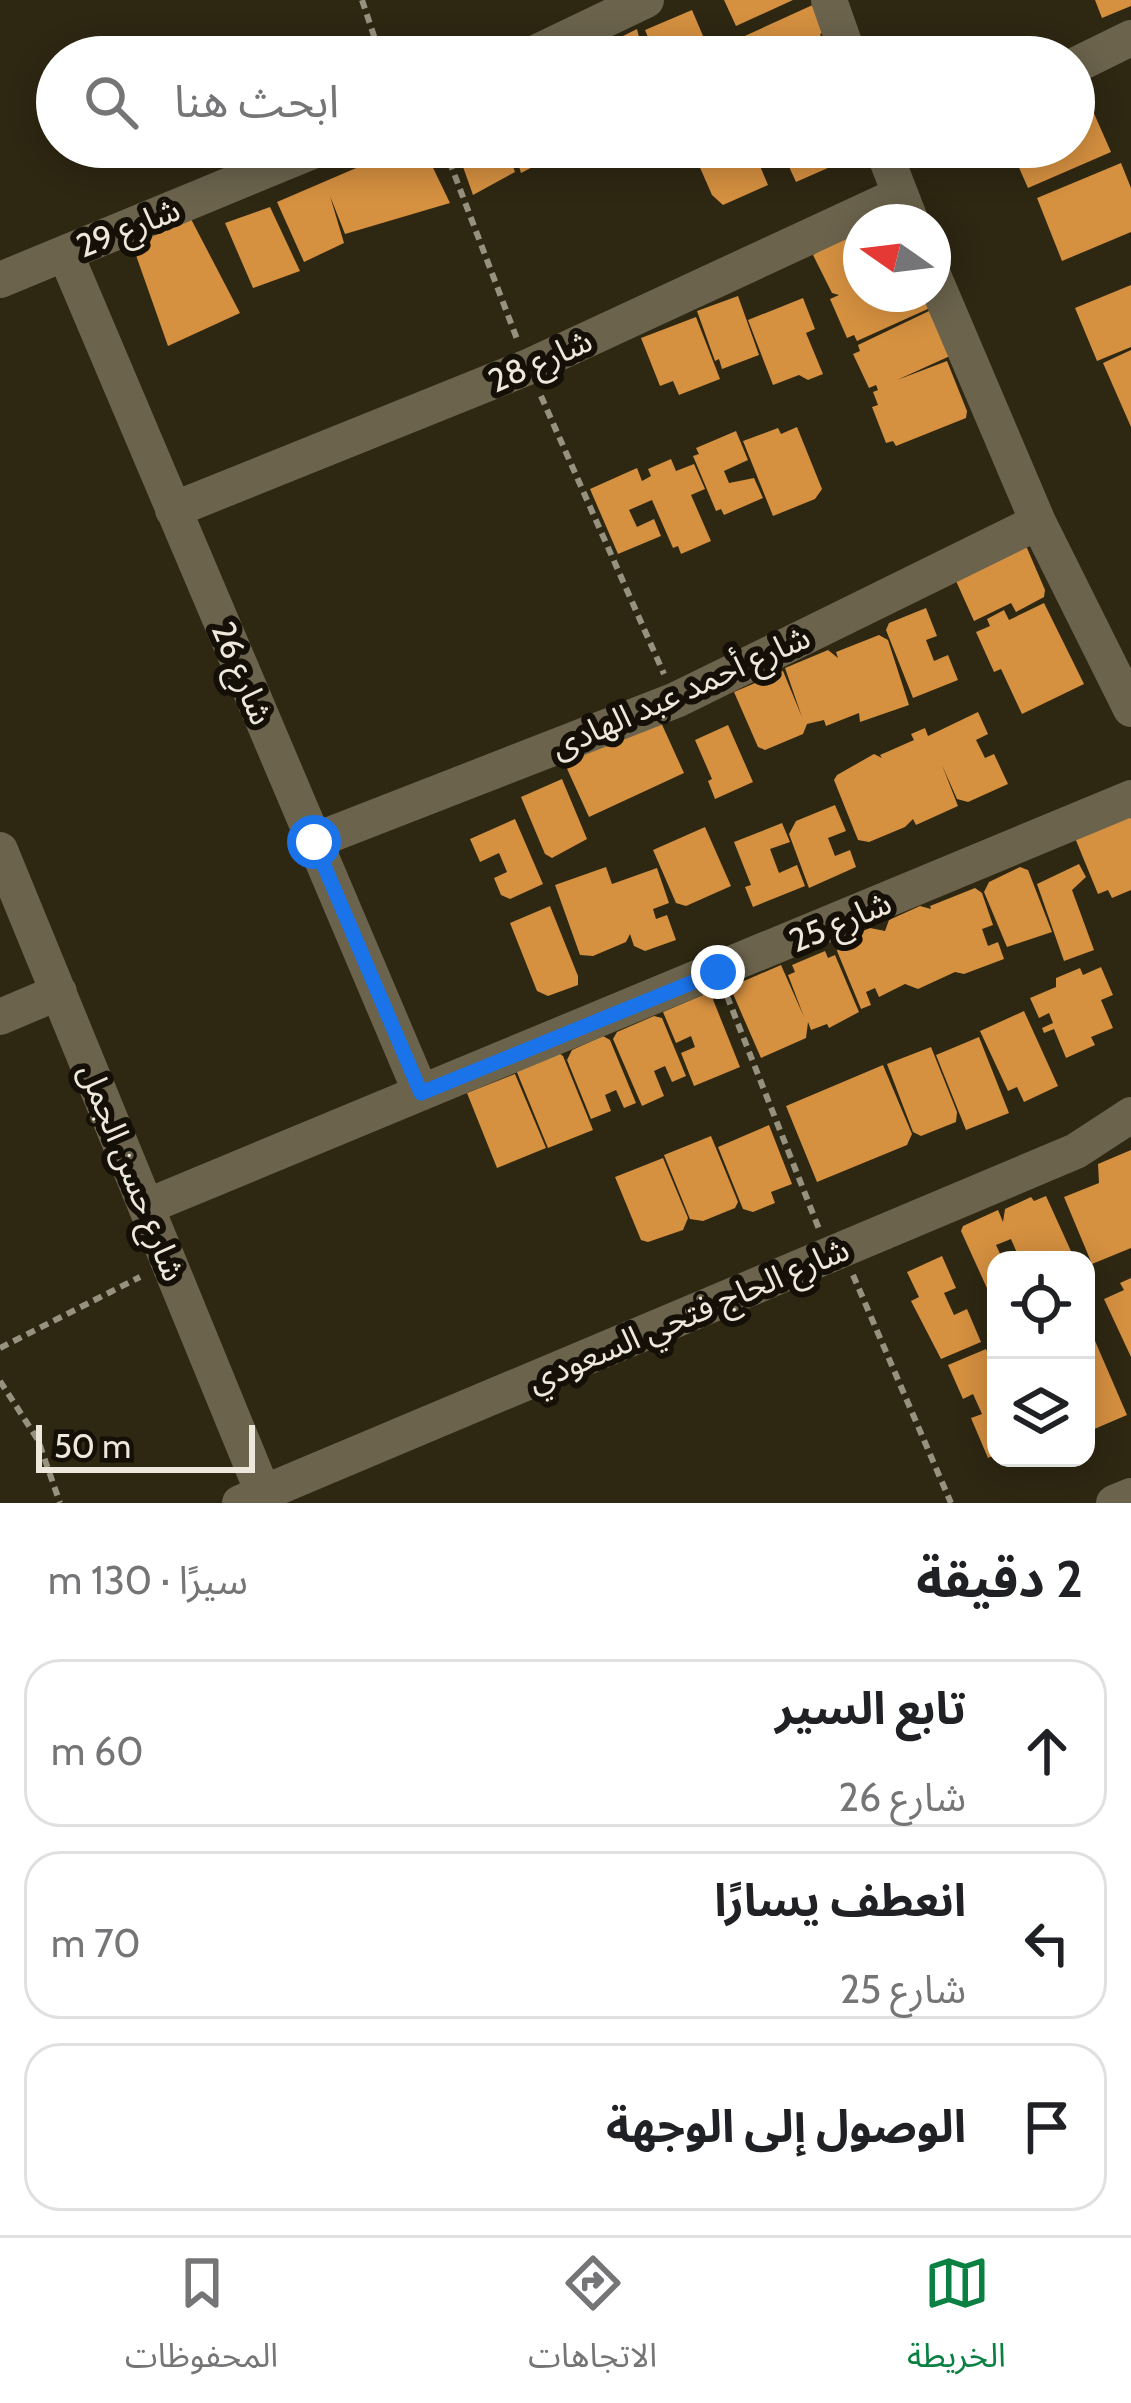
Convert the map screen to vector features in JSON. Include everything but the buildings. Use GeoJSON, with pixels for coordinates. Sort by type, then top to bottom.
{"type":"FeatureCollection","features":[{"type":"Feature","properties":{"kind":"street"},"geometry":{"type":"LineString","coordinates":[[571,36],[646,0]]}},
{"type":"Feature","properties":{"kind":"street"},"geometry":{"type":"LineString","coordinates":[[829,0],[842,36]]}},
{"type":"Feature","properties":{"kind":"street"},"geometry":{"type":"LineString","coordinates":[[1095,56],[1131,38]]}},
{"type":"Feature","properties":{"kind":"street","name":"شارع 29"},"geometry":{"type":"LineString","coordinates":[[0,280],[272,168]]}},
{"type":"Feature","properties":{"kind":"street"},"geometry":{"type":"LineString","coordinates":[[895,168],[904,204]]}},
{"type":"Feature","properties":{"kind":"street","name":"شارع 28"},"geometry":{"type":"LineString","coordinates":[[173,510],[843,235]]}},
{"type":"Feature","properties":{"kind":"street","name":"شارع 26"},"geometry":{"type":"LineString","coordinates":[[65,254],[421,1093]]}},
{"type":"Feature","properties":{"kind":"street"},"geometry":{"type":"LineString","coordinates":[[949,312],[1038,522],[1131,709]]}},
{"type":"Feature","properties":{"kind":"street","name":"شارع أحمد عبد الهادى"},"geometry":{"type":"LineString","coordinates":[[314,842],[676,700],[1038,522]]}},
{"type":"Feature","properties":{"kind":"street","name":"شارع 25"},"geometry":{"type":"LineString","coordinates":[[148,1206],[1131,798]]}},
{"type":"Feature","properties":{"kind":"street","name":"شارع حسن الجمل"},"geometry":{"type":"LineString","coordinates":[[0,850],[170,1261],[252,1499]]}},
{"type":"Feature","properties":{"kind":"street"},"geometry":{"type":"LineString","coordinates":[[0,1017],[59,992]]}},
{"type":"Feature","properties":{"kind":"street","name":"شارع الحاج فتحي السعودي"},"geometry":{"type":"LineString","coordinates":[[252,1499],[1076,1150],[1131,1115]]}},
{"type":"Feature","properties":{"kind":"street"},"geometry":{"type":"LineString","coordinates":[[1114,1503],[1131,1496]]}},
{"type":"Feature","properties":{"kind":"path"},"geometry":{"type":"LineString","coordinates":[[362,0],[374,36]]}},
{"type":"Feature","properties":{"kind":"path"},"geometry":{"type":"LineString","coordinates":[[452,168],[528,367],[676,700]]}},
{"type":"Feature","properties":{"kind":"path"},"geometry":{"type":"LineString","coordinates":[[718,972],[835,1251],[950,1503]]}},
{"type":"Feature","properties":{"kind":"path"},"geometry":{"type":"LineString","coordinates":[[0,1348],[170,1261]]}},
{"type":"Feature","properties":{"kind":"path"},"geometry":{"type":"LineString","coordinates":[[0,1381],[38,1440],[59,1503]]}},
{"type":"Feature","properties":{"kind":"route"},"geometry":{"type":"LineString","coordinates":[[314,842],[421,1093],[718,972]]}}]}
